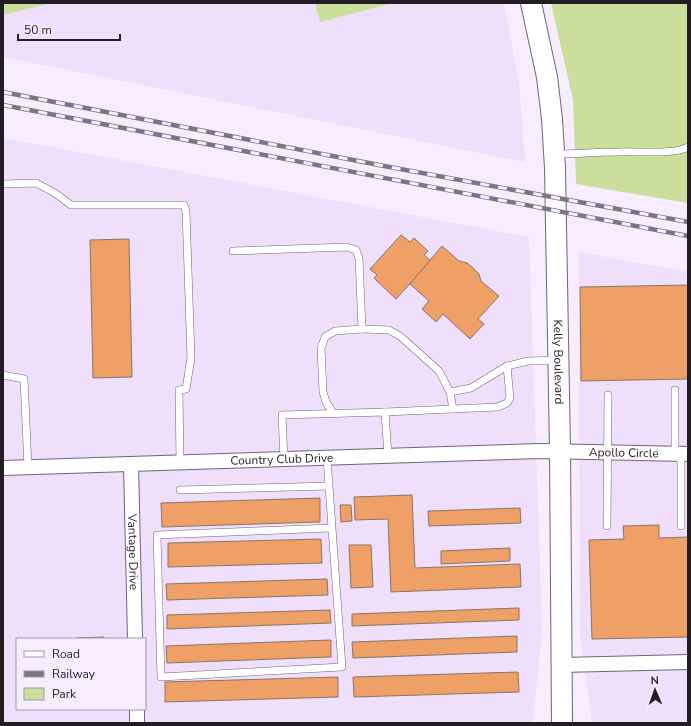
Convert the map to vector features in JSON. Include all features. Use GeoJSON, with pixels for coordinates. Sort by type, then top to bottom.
{"type":"FeatureCollection","features":[{"type":"Feature","properties":{"kind":"street","name":"Kelly Boulevard"},"geometry":{"type":"LineString","coordinates":[[531,3],[547,77],[552,119],[554,155],[560,451],[562,723]]}},
{"type":"Feature","properties":{"kind":"street","name":"Country Club Drive"},"geometry":{"type":"LineString","coordinates":[[3,468],[560,451]]}},
{"type":"Feature","properties":{"kind":"street","name":"Apollo Circle"},"geometry":{"type":"LineString","coordinates":[[560,451],[681,454]]}},
{"type":"Feature","properties":{"kind":"street","name":"Vantage Drive"},"geometry":{"type":"LineString","coordinates":[[131,464],[135,638]]}},
{"type":"Feature","properties":{"kind":"street"},"geometry":{"type":"LineString","coordinates":[[561,665],[688,662]]}},
{"type":"Feature","properties":{"kind":"street"},"geometry":{"type":"LineString","coordinates":[[137,710],[138,723]]}},
{"type":"Feature","properties":{"kind":"lane"},"geometry":{"type":"LineString","coordinates":[[554,155],[683,150],[688,147]]}},
{"type":"Feature","properties":{"kind":"lane"},"geometry":{"type":"LineString","coordinates":[[3,184],[36,183],[55,193],[71,205],[184,205],[186,211],[190,358],[186,389],[179,390],[180,462]]}},
{"type":"Feature","properties":{"kind":"lane"},"geometry":{"type":"LineString","coordinates":[[233,251],[347,247],[356,250],[359,258],[362,329]]}},
{"type":"Feature","properties":{"kind":"lane"},"geometry":{"type":"LineString","coordinates":[[333,413],[326,402],[323,392],[321,348],[325,337],[335,331],[362,329],[389,330],[400,336],[439,371],[450,392],[452,409]]}},
{"type":"Feature","properties":{"kind":"lane"},"geometry":{"type":"LineString","coordinates":[[450,392],[471,388],[507,366],[528,361],[558,360]]}},
{"type":"Feature","properties":{"kind":"lane"},"geometry":{"type":"LineString","coordinates":[[284,459],[282,415],[498,407],[507,403],[510,398],[507,366]]}},
{"type":"Feature","properties":{"kind":"lane"},"geometry":{"type":"LineString","coordinates":[[3,375],[24,379],[28,467]]}},
{"type":"Feature","properties":{"kind":"lane"},"geometry":{"type":"LineString","coordinates":[[675,390],[681,454],[681,526]]}},
{"type":"Feature","properties":{"kind":"lane"},"geometry":{"type":"LineString","coordinates":[[607,526],[608,395]]}},
{"type":"Feature","properties":{"kind":"lane"},"geometry":{"type":"LineString","coordinates":[[385,412],[388,456]]}},
{"type":"Feature","properties":{"kind":"lane"},"geometry":{"type":"LineString","coordinates":[[327,458],[329,486],[332,528],[342,668],[161,676],[157,535],[332,528]]}},
{"type":"Feature","properties":{"kind":"lane"},"geometry":{"type":"LineString","coordinates":[[180,490],[329,486]]}},
{"type":"Feature","properties":{"kind":"shaded area"},"geometry":{"type":"Polygon","coordinates":[[[3,3],[504,3],[519,83],[525,162],[3,57],[3,3]]]}},
{"type":"Feature","properties":{"kind":"shaded area"},"geometry":{"type":"Polygon","coordinates":[[[3,138],[529,237],[542,629],[533,723],[3,723],[3,138]]]}},
{"type":"Feature","properties":{"kind":"shaded area"},"geometry":{"type":"Polygon","coordinates":[[[579,252],[688,272],[688,723],[592,723],[580,635],[579,252]]]}},
{"type":"Feature","properties":{"kind":"green space"},"geometry":{"type":"Polygon","coordinates":[[[3,3],[51,3],[3,15],[3,3]]]}},
{"type":"Feature","properties":{"kind":"green space"},"geometry":{"type":"Polygon","coordinates":[[[315,3],[394,3],[320,22],[315,3]]]}},
{"type":"Feature","properties":{"kind":"green space"},"geometry":{"type":"Polygon","coordinates":[[[551,3],[688,3],[688,203],[576,184],[573,100],[551,3]]]}},
{"type":"Feature","properties":{"kind":"building"},"geometry":{"type":"Polygon","coordinates":[[[401,235],[410,242],[414,238],[428,251],[424,255],[431,261],[396,299],[374,278],[377,275],[370,269],[401,235]]]}},
{"type":"Feature","properties":{"kind":"building"},"geometry":{"type":"Polygon","coordinates":[[[129,239],[132,377],[93,378],[90,240],[129,239]]]}},
{"type":"Feature","properties":{"kind":"building"},"geometry":{"type":"Polygon","coordinates":[[[442,246],[459,261],[467,263],[473,268],[479,274],[481,281],[499,296],[478,319],[484,324],[470,339],[443,314],[436,322],[422,309],[429,301],[410,284],[442,246]]]}},
{"type":"Feature","properties":{"kind":"building"},"geometry":{"type":"Polygon","coordinates":[[[688,285],[688,379],[581,381],[580,287],[688,285]]]}},
{"type":"Feature","properties":{"kind":"building"},"geometry":{"type":"Polygon","coordinates":[[[412,495],[415,568],[520,564],[521,587],[391,592],[388,519],[355,520],[354,497],[412,495]]]}},
{"type":"Feature","properties":{"kind":"building"},"geometry":{"type":"Polygon","coordinates":[[[320,498],[320,522],[162,527],[161,503],[320,498]]]}},
{"type":"Feature","properties":{"kind":"building"},"geometry":{"type":"Polygon","coordinates":[[[340,505],[351,505],[352,521],[341,522],[340,505]]]}},
{"type":"Feature","properties":{"kind":"building"},"geometry":{"type":"Polygon","coordinates":[[[520,508],[521,523],[429,526],[428,511],[520,508]]]}},
{"type":"Feature","properties":{"kind":"building"},"geometry":{"type":"Polygon","coordinates":[[[659,525],[659,538],[688,537],[688,637],[592,639],[589,540],[624,539],[623,526],[659,525]]]}},
{"type":"Feature","properties":{"kind":"building"},"geometry":{"type":"Polygon","coordinates":[[[321,539],[322,563],[168,567],[168,543],[321,539]]]}},
{"type":"Feature","properties":{"kind":"building"},"geometry":{"type":"Polygon","coordinates":[[[349,545],[371,545],[373,587],[351,588],[349,545]]]}},
{"type":"Feature","properties":{"kind":"building"},"geometry":{"type":"Polygon","coordinates":[[[510,548],[510,561],[441,564],[441,551],[510,548]]]}},
{"type":"Feature","properties":{"kind":"building"},"geometry":{"type":"Polygon","coordinates":[[[327,579],[328,595],[167,600],[166,584],[327,579]]]}},
{"type":"Feature","properties":{"kind":"building"},"geometry":{"type":"Polygon","coordinates":[[[519,608],[519,620],[352,626],[352,614],[519,608]]]}},
{"type":"Feature","properties":{"kind":"building"},"geometry":{"type":"Polygon","coordinates":[[[330,610],[331,623],[167,629],[167,615],[330,610]]]}},
{"type":"Feature","properties":{"kind":"building"},"geometry":{"type":"Polygon","coordinates":[[[517,636],[517,652],[353,658],[352,642],[517,636]]]}},
{"type":"Feature","properties":{"kind":"building"},"geometry":{"type":"Polygon","coordinates":[[[104,637],[104,638],[76,638],[104,637]]]}},
{"type":"Feature","properties":{"kind":"building"},"geometry":{"type":"Polygon","coordinates":[[[331,640],[331,657],[167,663],[166,646],[331,640]]]}},
{"type":"Feature","properties":{"kind":"building"},"geometry":{"type":"Polygon","coordinates":[[[518,672],[519,692],[354,697],[353,677],[518,672]]]}},
{"type":"Feature","properties":{"kind":"building"},"geometry":{"type":"Polygon","coordinates":[[[338,677],[338,697],[165,702],[165,682],[338,677]]]}},
{"type":"Feature","properties":{"kind":"railway"},"geometry":{"type":"LineString","coordinates":[[3,92],[384,166],[688,222]]}},
{"type":"Feature","properties":{"kind":"railway"},"geometry":{"type":"LineString","coordinates":[[3,105],[688,236]]}}]}
